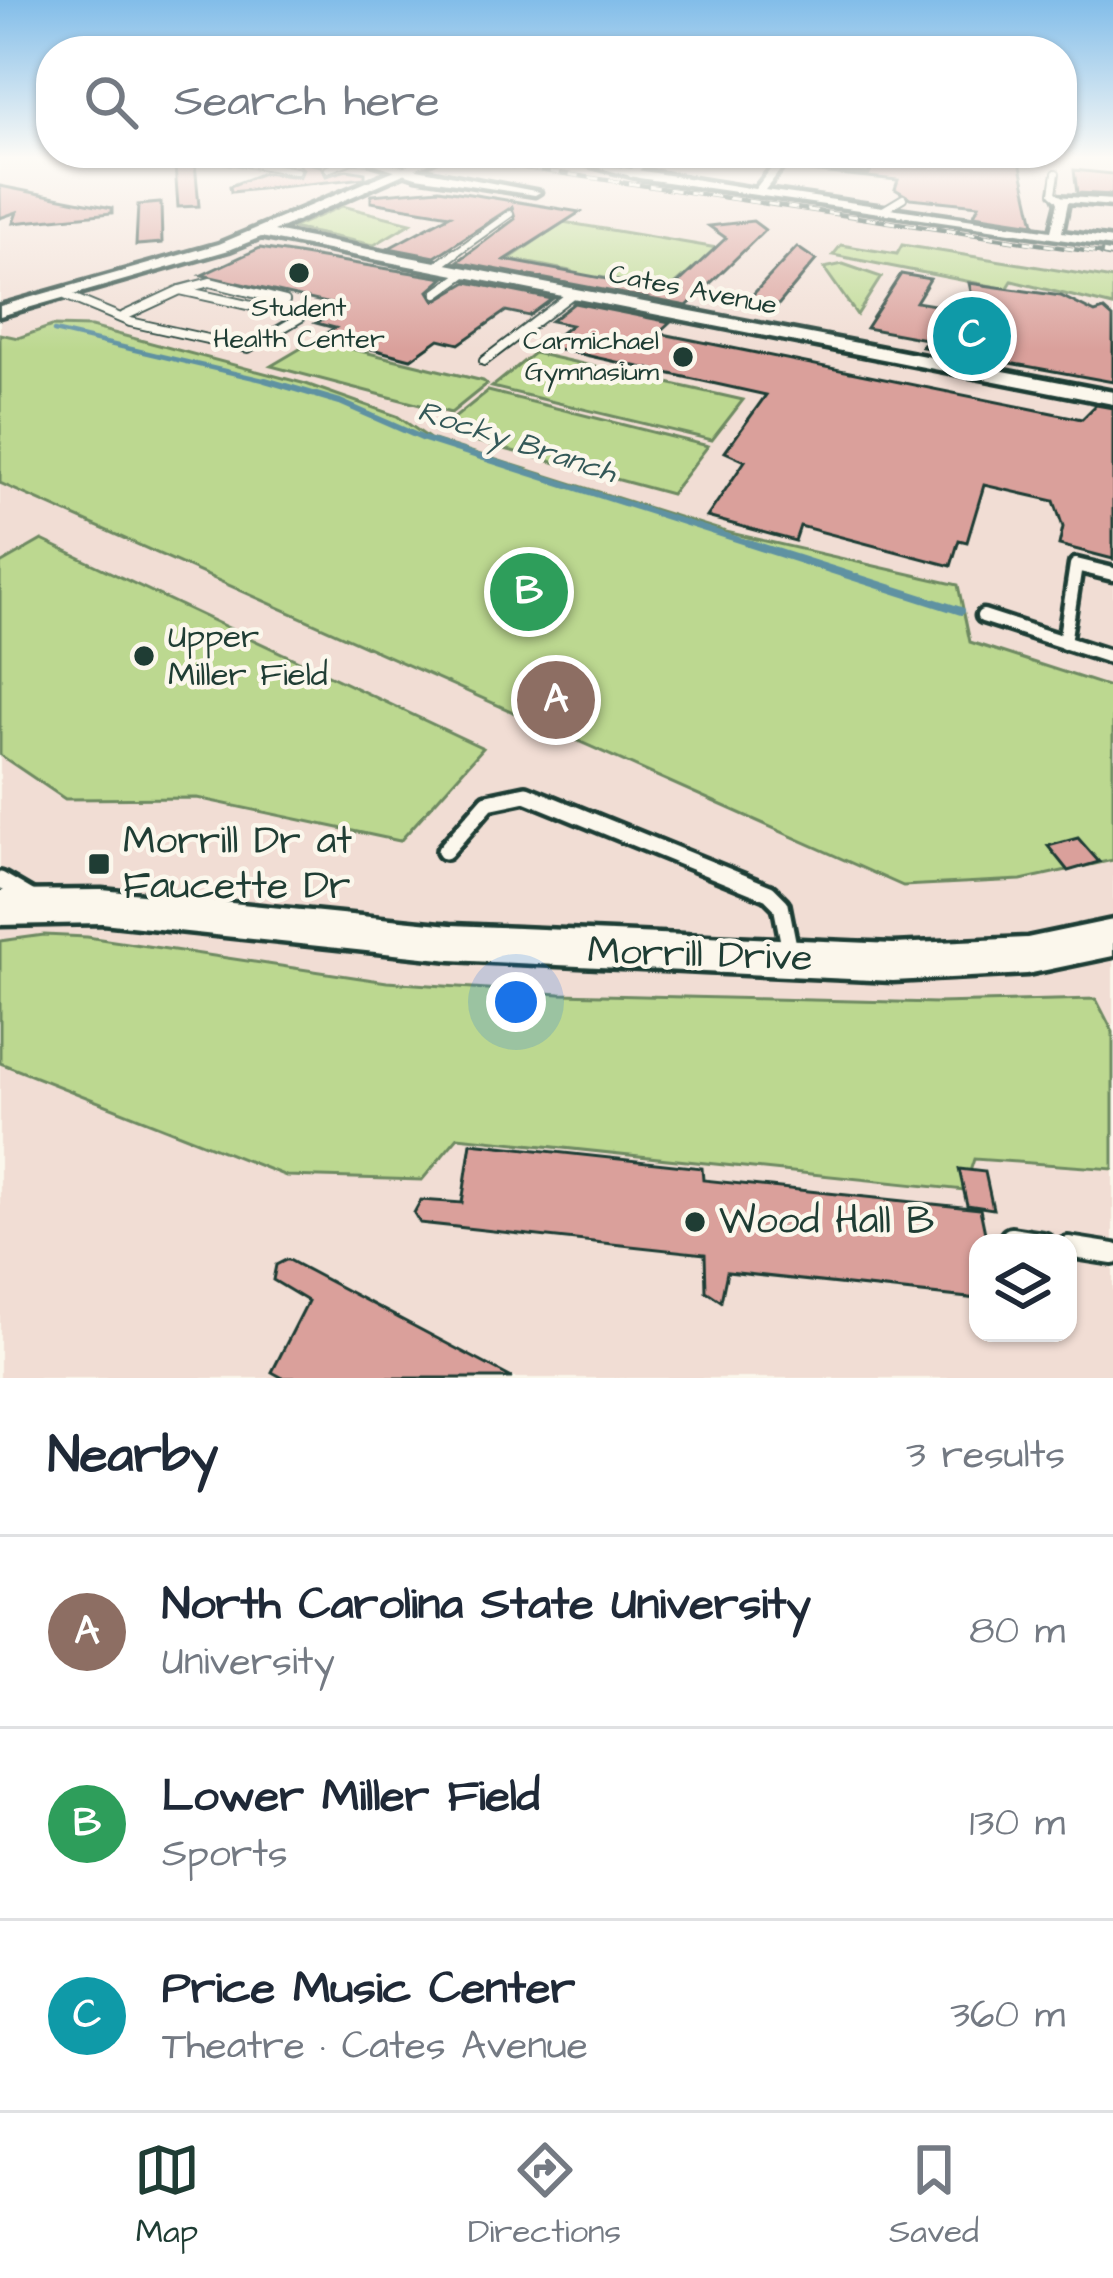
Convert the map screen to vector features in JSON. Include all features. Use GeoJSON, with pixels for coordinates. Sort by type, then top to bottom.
{"type":"FeatureCollection","features":[{"type":"Feature","properties":{"kind":"street"},"geometry":{"type":"LineString","coordinates":[[0,310],[65,295],[290,221]]}},
{"type":"Feature","properties":{"kind":"street"},"geometry":{"type":"LineString","coordinates":[[977,221],[1113,243]]}},
{"type":"Feature","properties":{"kind":"street"},"geometry":{"type":"LineString","coordinates":[[1056,235],[1059,221]]}},
{"type":"Feature","properties":{"kind":"street","name":"Cates Avenue"},"geometry":{"type":"LineString","coordinates":[[263,233],[1113,398]]}},
{"type":"Feature","properties":{"kind":"street","name":"Morrill Drive"},"geometry":{"type":"LineString","coordinates":[[0,908],[112,906],[552,950],[791,958],[966,960],[1110,945]]}},
{"type":"Feature","properties":{"kind":"lane"},"geometry":{"type":"LineString","coordinates":[[436,267],[500,221]]}},
{"type":"Feature","properties":{"kind":"lane"},"geometry":{"type":"LineString","coordinates":[[437,293],[465,273]]}},
{"type":"Feature","properties":{"kind":"lane"},"geometry":{"type":"LineString","coordinates":[[124,316],[210,282],[285,301],[274,311]]}},
{"type":"Feature","properties":{"kind":"lane"},"geometry":{"type":"LineString","coordinates":[[65,295],[124,316],[248,348],[302,317],[180,290]]}},
{"type":"Feature","properties":{"kind":"lane"},"geometry":{"type":"LineString","coordinates":[[484,362],[572,294]]}},
{"type":"Feature","properties":{"kind":"lane"},"geometry":{"type":"LineString","coordinates":[[1064,643],[1076,565],[1113,574]]}},
{"type":"Feature","properties":{"kind":"lane"},"geometry":{"type":"LineString","coordinates":[[983,616],[1113,658]]}},
{"type":"Feature","properties":{"kind":"lane"},"geometry":{"type":"LineString","coordinates":[[445,851],[486,801],[505,793],[526,794],[769,892],[781,905],[791,958]]}},
{"type":"Feature","properties":{"kind":"lane"},"geometry":{"type":"LineString","coordinates":[[0,880],[42,904]]}},
{"type":"Feature","properties":{"kind":"lane"},"geometry":{"type":"LineString","coordinates":[[1077,1248],[1113,1254]]}},
{"type":"Feature","properties":{"kind":"shaded area"},"geometry":{"type":"Polygon","coordinates":[[[0,221],[1113,221],[1113,1378],[0,1378],[0,221]]]}},
{"type":"Feature","properties":{"kind":"green space"},"geometry":{"type":"Polygon","coordinates":[[[307,221],[411,223],[374,245],[291,228],[307,221]]]}},
{"type":"Feature","properties":{"kind":"green space"},"geometry":{"type":"Polygon","coordinates":[[[563,222],[717,248],[669,290],[600,277],[586,288],[557,283],[570,271],[509,259],[563,222]]]}},
{"type":"Feature","properties":{"kind":"green space"},"geometry":{"type":"Polygon","coordinates":[[[841,245],[897,254],[902,245],[1113,279],[1113,306],[1012,281],[1007,289],[833,255],[841,245]]]}},
{"type":"Feature","properties":{"kind":"green space"},"geometry":{"type":"Polygon","coordinates":[[[843,264],[881,277],[857,315],[824,268],[843,264]]]}},
{"type":"Feature","properties":{"kind":"green space"},"geometry":{"type":"Polygon","coordinates":[[[52,326],[91,327],[306,384],[397,416],[430,439],[726,532],[958,585],[970,642],[1113,688],[1113,860],[1021,880],[903,886],[0,483],[0,334],[18,338],[52,326]]]}},
{"type":"Feature","properties":{"kind":"green space"},"geometry":{"type":"Polygon","coordinates":[[[315,340],[487,384],[451,413],[271,366],[315,340]]]}},
{"type":"Feature","properties":{"kind":"green space"},"geometry":{"type":"Polygon","coordinates":[[[534,353],[743,400],[712,440],[492,387],[534,353]]]}},
{"type":"Feature","properties":{"kind":"green space"},"geometry":{"type":"Polygon","coordinates":[[[488,391],[708,446],[671,494],[438,431],[488,391]]]}},
{"type":"Feature","properties":{"kind":"green space","name":"Upper Miller Field"},"geometry":{"type":"Polygon","coordinates":[[[42,540],[483,748],[400,841],[197,798],[65,799],[0,755],[0,564],[42,540]]]}},
{"type":"Feature","properties":{"kind":"green space"},"geometry":{"type":"Polygon","coordinates":[[[44,935],[87,937],[387,982],[560,994],[937,1003],[1096,999],[1113,1032],[1113,1169],[974,1159],[964,1190],[458,1137],[422,1180],[286,1176],[0,1063],[0,941],[44,935]]]}},
{"type":"Feature","properties":{"kind":"building"},"geometry":{"type":"Polygon","coordinates":[[[137,221],[161,221],[162,243],[136,245],[137,221]]]}},
{"type":"Feature","properties":{"kind":"building"},"geometry":{"type":"Polygon","coordinates":[[[438,221],[490,221],[435,257],[389,248],[438,221]]]}},
{"type":"Feature","properties":{"kind":"building"},"geometry":{"type":"Polygon","coordinates":[[[512,221],[565,221],[505,260],[670,291],[726,238],[709,226],[753,221],[765,230],[687,306],[457,262],[512,221]]]}},
{"type":"Feature","properties":{"kind":"building"},"geometry":{"type":"Polygon","coordinates":[[[797,247],[816,260],[773,311],[743,305],[797,247]]]}},
{"type":"Feature","properties":{"kind":"building"},"geometry":{"type":"Polygon","coordinates":[[[260,248],[444,278],[429,291],[435,301],[467,282],[552,299],[529,316],[506,311],[459,344],[439,339],[411,359],[321,336],[335,328],[316,323],[345,307],[202,275],[260,248]]]}},
{"type":"Feature","properties":{"kind":"building"},"geometry":{"type":"Polygon","coordinates":[[[901,274],[930,279],[916,302],[976,312],[969,283],[1061,296],[1095,313],[1104,310],[1113,318],[1113,382],[922,347],[926,339],[866,328],[901,274]]]}},
{"type":"Feature","properties":{"kind":"building","name":"Carmichael Gymnasium"},"geometry":{"type":"Polygon","coordinates":[[[574,303],[670,322],[658,333],[1082,419],[1096,405],[1113,408],[1113,559],[1059,545],[1063,527],[1054,501],[984,485],[967,542],[959,540],[951,566],[800,526],[795,541],[707,517],[745,461],[725,452],[766,395],[544,346],[571,325],[551,321],[574,303]]]}},
{"type":"Feature","properties":{"kind":"building"},"geometry":{"type":"Polygon","coordinates":[[[1078,838],[1099,862],[1068,871],[1048,846],[1078,838]]]}},
{"type":"Feature","properties":{"kind":"building","name":"Wood Hall B"},"geometry":{"type":"Polygon","coordinates":[[[471,1143],[702,1168],[703,1180],[980,1209],[985,1234],[969,1234],[969,1298],[727,1272],[721,1301],[706,1291],[705,1254],[420,1223],[414,1213],[421,1200],[462,1203],[471,1143]]]}},
{"type":"Feature","properties":{"kind":"building"},"geometry":{"type":"Polygon","coordinates":[[[959,1169],[985,1172],[993,1209],[967,1205],[959,1169]]]}},
{"type":"Feature","properties":{"kind":"building"},"geometry":{"type":"Polygon","coordinates":[[[286,1260],[512,1378],[283,1378],[272,1372],[308,1301],[273,1280],[276,1265],[286,1260]]]}},
{"type":"Feature","properties":{"kind":"waterway","name":"Rocky Branch"},"geometry":{"type":"LineString","coordinates":[[54,331],[272,382]]}},
{"type":"Feature","properties":{"kind":"waterway","name":"Rocky Branch"},"geometry":{"type":"LineString","coordinates":[[265,380],[272,382]]}},
{"type":"Feature","properties":{"kind":"waterway","name":"Rocky Branch"},"geometry":{"type":"LineString","coordinates":[[272,382],[340,402],[424,439],[758,546]]}},
{"type":"Feature","properties":{"kind":"waterway","name":"Rocky Branch"},"geometry":{"type":"LineString","coordinates":[[748,543],[961,611]]}},
{"type":"Feature","properties":{"kind":"railway"},"geometry":{"type":"LineString","coordinates":[[885,221],[1113,255],[1103,253]]}},
{"type":"Feature","properties":{"kind":"place","name":"Student Health Center"},"geometry":{"type":"Point","coordinates":[299,273]}},
{"type":"Feature","properties":{"kind":"place","name":"Price Music Center"},"geometry":{"type":"Point","coordinates":[972,336]}},
{"type":"Feature","properties":{"kind":"place","name":"Carmichael Gymnasium"},"geometry":{"type":"Point","coordinates":[683,357]}},
{"type":"Feature","properties":{"kind":"place","name":"Lower Miller Field"},"geometry":{"type":"Point","coordinates":[529,592]}},
{"type":"Feature","properties":{"kind":"place","name":"Upper Miller Field"},"geometry":{"type":"Point","coordinates":[144,656]}},
{"type":"Feature","properties":{"kind":"place","name":"North Carolina State University"},"geometry":{"type":"Point","coordinates":[556,700]}},
{"type":"Feature","properties":{"kind":"place","name":"Morrill Dr at Faucette Dr"},"geometry":{"type":"Point","coordinates":[99,864]}},
{"type":"Feature","properties":{"kind":"place","name":"Wood Hall B"},"geometry":{"type":"Point","coordinates":[695,1222]}}]}
